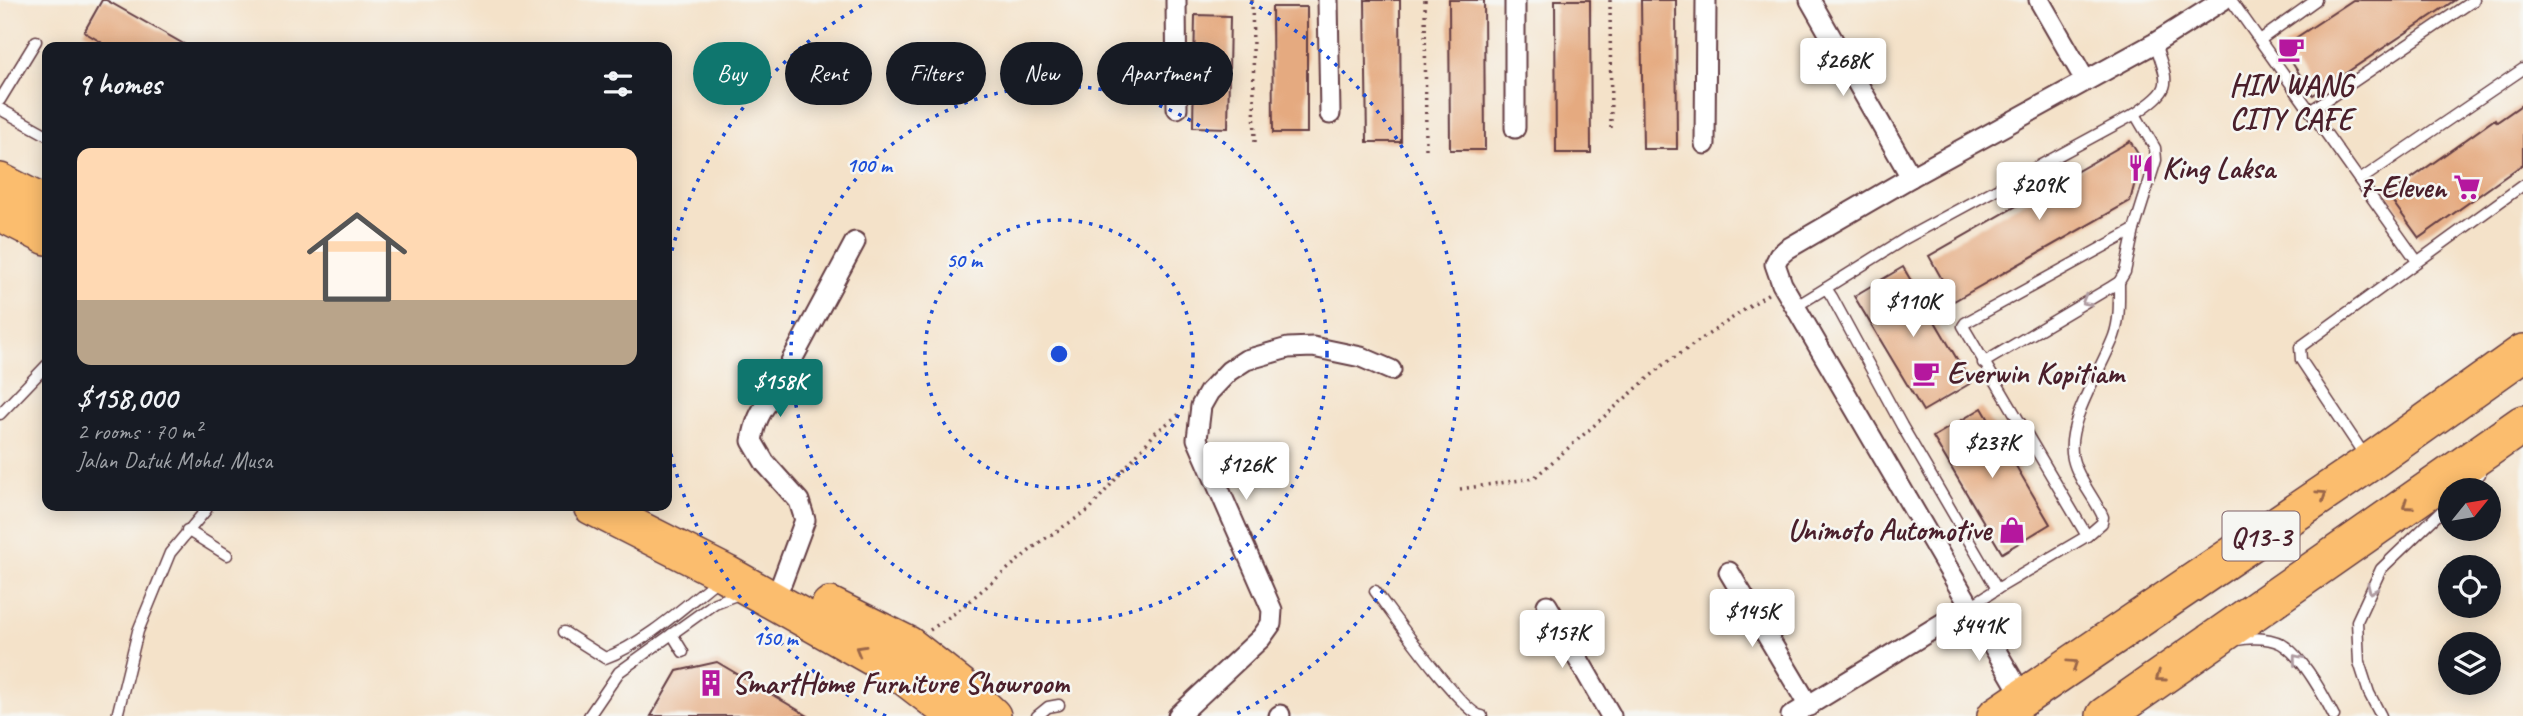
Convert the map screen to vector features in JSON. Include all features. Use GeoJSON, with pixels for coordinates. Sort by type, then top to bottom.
{"type":"FeatureCollection","features":[{"type":"Feature","properties":{"kind":"highway"},"geometry":{"type":"LineString","coordinates":[[0,182],[42,203]]}},
{"type":"Feature","properties":{"kind":"highway"},"geometry":{"type":"LineString","coordinates":[[0,212],[42,233]]}},
{"type":"Feature","properties":{"kind":"highway","name":"Q13-3"},"geometry":{"type":"LineString","coordinates":[[2010,707],[2370,462],[2523,353]]}},
{"type":"Feature","properties":{"kind":"highway","name":"Q13-3"},"geometry":{"type":"LineString","coordinates":[[2105,716],[2513,438]]}},
{"type":"Feature","properties":{"kind":"highway"},"geometry":{"type":"LineString","coordinates":[[603,511],[754,581],[908,645],[960,686],[992,716]]}},
{"type":"Feature","properties":{"kind":"highway"},"geometry":{"type":"LineString","coordinates":[[644,511],[896,670],[956,716]]}},
{"type":"Feature","properties":{"kind":"street"},"geometry":{"type":"LineString","coordinates":[[1176,0],[1177,108]]}},
{"type":"Feature","properties":{"kind":"street"},"geometry":{"type":"LineString","coordinates":[[1328,0],[1330,114]]}},
{"type":"Feature","properties":{"kind":"street"},"geometry":{"type":"LineString","coordinates":[[1515,0],[1515,128]]}},
{"type":"Feature","properties":{"kind":"street"},"geometry":{"type":"LineString","coordinates":[[1705,144],[1706,0]]}},
{"type":"Feature","properties":{"kind":"street"},"geometry":{"type":"LineString","coordinates":[[1810,0],[1911,177]]}},
{"type":"Feature","properties":{"kind":"street"},"geometry":{"type":"LineString","coordinates":[[2039,0],[2085,80]]}},
{"type":"Feature","properties":{"kind":"street"},"geometry":{"type":"LineString","coordinates":[[2010,707],[1969,607],[1782,284],[1775,264],[1779,256],[1911,177],[2155,43],[2223,0]]}},
{"type":"Feature","properties":{"kind":"street"},"geometry":{"type":"LineString","coordinates":[[754,581],[805,520],[799,501],[765,463],[752,441],[755,427],[760,411],[772,397],[855,242]]}},
{"type":"Feature","properties":{"kind":"street"},"geometry":{"type":"LineString","coordinates":[[1186,713],[1261,638],[1271,624],[1272,610],[1262,583],[1198,439],[1201,406],[1209,392],[1229,371],[1246,360],[1288,348],[1313,346],[1361,357],[1391,370]]}},
{"type":"Feature","properties":{"kind":"street"},"geometry":{"type":"LineString","coordinates":[[1729,572],[1809,706]]}},
{"type":"Feature","properties":{"kind":"street"},"geometry":{"type":"LineString","coordinates":[[1547,604],[1611,716]]}},
{"type":"Feature","properties":{"kind":"street"},"geometry":{"type":"LineString","coordinates":[[1791,716],[1969,607]]}},
{"type":"Feature","properties":{"kind":"lane"},"geometry":{"type":"LineString","coordinates":[[2231,0],[2417,261]]}},
{"type":"Feature","properties":{"kind":"lane"},"geometry":{"type":"LineString","coordinates":[[2260,40],[2316,0]]}},
{"type":"Feature","properties":{"kind":"lane"},"geometry":{"type":"LineString","coordinates":[[2310,111],[2474,0]]}},
{"type":"Feature","properties":{"kind":"lane"},"geometry":{"type":"LineString","coordinates":[[0,100],[36,41]]}},
{"type":"Feature","properties":{"kind":"lane"},"geometry":{"type":"LineString","coordinates":[[1796,307],[1906,238],[2135,114],[2159,97],[2165,89],[2166,78],[2155,43]]}},
{"type":"Feature","properties":{"kind":"lane"},"geometry":{"type":"LineString","coordinates":[[2360,180],[2523,69]]}},
{"type":"Feature","properties":{"kind":"lane"},"geometry":{"type":"LineString","coordinates":[[0,109],[42,132]]}},
{"type":"Feature","properties":{"kind":"lane"},"geometry":{"type":"LineString","coordinates":[[1983,363],[2119,282],[2125,272],[2134,230],[2156,160],[2155,148],[2135,114]]}},
{"type":"Feature","properties":{"kind":"lane"},"geometry":{"type":"LineString","coordinates":[[2370,462],[2301,360],[2300,347],[2523,185]]}},
{"type":"Feature","properties":{"kind":"lane"},"geometry":{"type":"LineString","coordinates":[[2087,536],[1963,330],[1965,323],[2134,230]]}},
{"type":"Feature","properties":{"kind":"lane"},"geometry":{"type":"LineString","coordinates":[[1969,607],[2087,536],[2102,523],[2104,517],[2073,459],[2072,435],[2091,385],[2115,334],[2119,313],[2119,282]]}},
{"type":"Feature","properties":{"kind":"lane"},"geometry":{"type":"LineString","coordinates":[[1826,288],[1997,589]]}},
{"type":"Feature","properties":{"kind":"lane"},"geometry":{"type":"LineString","coordinates":[[0,414],[42,370]]}},
{"type":"Feature","properties":{"kind":"lane"},"geometry":{"type":"LineString","coordinates":[[2513,438],[2523,433]]}},
{"type":"Feature","properties":{"kind":"lane"},"geometry":{"type":"LineString","coordinates":[[2476,478],[2483,471]]}},
{"type":"Feature","properties":{"kind":"lane"},"geometry":{"type":"LineString","coordinates":[[117,716],[138,631],[170,553],[205,511]]}},
{"type":"Feature","properties":{"kind":"lane"},"geometry":{"type":"LineString","coordinates":[[2381,716],[2369,693],[2360,662],[2357,621],[2381,569],[2438,514]]}},
{"type":"Feature","properties":{"kind":"lane"},"geometry":{"type":"LineString","coordinates":[[187,530],[227,555]]}},
{"type":"Feature","properties":{"kind":"lane"},"geometry":{"type":"LineString","coordinates":[[564,632],[605,658],[754,581]]}},
{"type":"Feature","properties":{"kind":"lane"},"geometry":{"type":"LineString","coordinates":[[589,716],[619,673],[715,603],[754,581]]}},
{"type":"Feature","properties":{"kind":"lane"},"geometry":{"type":"LineString","coordinates":[[1375,591],[1451,690],[1474,714],[1482,716]]}},
{"type":"Feature","properties":{"kind":"lane"},"geometry":{"type":"LineString","coordinates":[[672,634],[683,652]]}},
{"type":"Feature","properties":{"kind":"lane"},"geometry":{"type":"LineString","coordinates":[[2203,647],[2253,637],[2285,646],[2317,684],[2334,716]]}},
{"type":"Feature","properties":{"kind":"lane"},"geometry":{"type":"LineString","coordinates":[[1037,716],[1048,707],[1059,705]]}},
{"type":"Feature","properties":{"kind":"path"},"geometry":{"type":"LineString","coordinates":[[1252,0],[1255,142]]}},
{"type":"Feature","properties":{"kind":"path"},"geometry":{"type":"LineString","coordinates":[[1425,0],[1426,149]]}},
{"type":"Feature","properties":{"kind":"path"},"geometry":{"type":"LineString","coordinates":[[1610,0],[1611,130]]}},
{"type":"Feature","properties":{"kind":"path"},"geometry":{"type":"LineString","coordinates":[[1460,489],[1534,478],[1662,366],[1782,284]]}},
{"type":"Feature","properties":{"kind":"path"},"geometry":{"type":"LineString","coordinates":[[908,645],[955,613],[1041,542],[1089,510],[1156,432],[1209,392]]}},
{"type":"Feature","properties":{"kind":"building"},"geometry":{"type":"Polygon","coordinates":[[[102,0],[106,0],[180,42],[101,42],[84,32],[102,0]]]}},
{"type":"Feature","properties":{"kind":"building"},"geometry":{"type":"Polygon","coordinates":[[[1365,0],[1400,0],[1401,142],[1367,142],[1365,0]]]}},
{"type":"Feature","properties":{"kind":"building"},"geometry":{"type":"Polygon","coordinates":[[[1449,0],[1484,0],[1485,150],[1450,150],[1449,0]]]}},
{"type":"Feature","properties":{"kind":"building"},"geometry":{"type":"Polygon","coordinates":[[[1555,0],[1590,0],[1591,153],[1556,153],[1555,0]]]}},
{"type":"Feature","properties":{"kind":"building"},"geometry":{"type":"Polygon","coordinates":[[[1641,0],[1676,0],[1677,149],[1643,149],[1641,0]]]}},
{"type":"Feature","properties":{"kind":"building"},"geometry":{"type":"Polygon","coordinates":[[[2353,0],[2455,0],[2313,95],[2282,47],[2353,0]]]}},
{"type":"Feature","properties":{"kind":"building"},"geometry":{"type":"Polygon","coordinates":[[[1272,7],[1307,7],[1307,133],[1273,133],[1272,7]]]}},
{"type":"Feature","properties":{"kind":"building"},"geometry":{"type":"Polygon","coordinates":[[[1195,15],[1230,16],[1230,42],[1195,42],[1195,15]]]}},
{"type":"Feature","properties":{"kind":"building"},"geometry":{"type":"Polygon","coordinates":[[[2523,104],[2523,164],[2419,238],[2388,195],[2495,119],[2497,122],[2523,104]]]}},
{"type":"Feature","properties":{"kind":"building"},"geometry":{"type":"Polygon","coordinates":[[[1193,105],[1228,105],[1228,128],[1193,127],[1193,105]]]}},
{"type":"Feature","properties":{"kind":"building"},"geometry":{"type":"Polygon","coordinates":[[[2130,141],[2141,159],[2130,201],[1954,301],[1929,256],[2130,141]]]}},
{"type":"Feature","properties":{"kind":"building"},"geometry":{"type":"Polygon","coordinates":[[[1903,267],[1971,383],[1923,411],[1854,296],[1903,267]]]}},
{"type":"Feature","properties":{"kind":"building"},"geometry":{"type":"Polygon","coordinates":[[[1982,408],[2050,524],[2002,553],[1933,437],[1982,408]]]}},
{"type":"Feature","properties":{"kind":"building","name":"SmartHome Furniture Showroom"},"geometry":{"type":"Polygon","coordinates":[[[717,662],[808,716],[651,716],[677,671],[717,662]]]}},
{"type":"Feature","properties":{"kind":"place","name":"HIN WANG CITY CAFE"},"geometry":{"type":"Point","coordinates":[2291,49]}},
{"type":"Feature","properties":{"kind":"place","name":"King Laksa"},"geometry":{"type":"Point","coordinates":[2141,168]}},
{"type":"Feature","properties":{"kind":"place","name":"7-Eleven"},"geometry":{"type":"Point","coordinates":[2467,187]}},
{"type":"Feature","properties":{"kind":"place","name":"Everwin Kopitiam"},"geometry":{"type":"Point","coordinates":[1926,373]}},
{"type":"Feature","properties":{"kind":"place","name":"Unimoto Automotive"},"geometry":{"type":"Point","coordinates":[2012,530]}},
{"type":"Feature","properties":{"kind":"place","name":"SmartHome Furniture Showroom"},"geometry":{"type":"Point","coordinates":[711,683]}}]}
